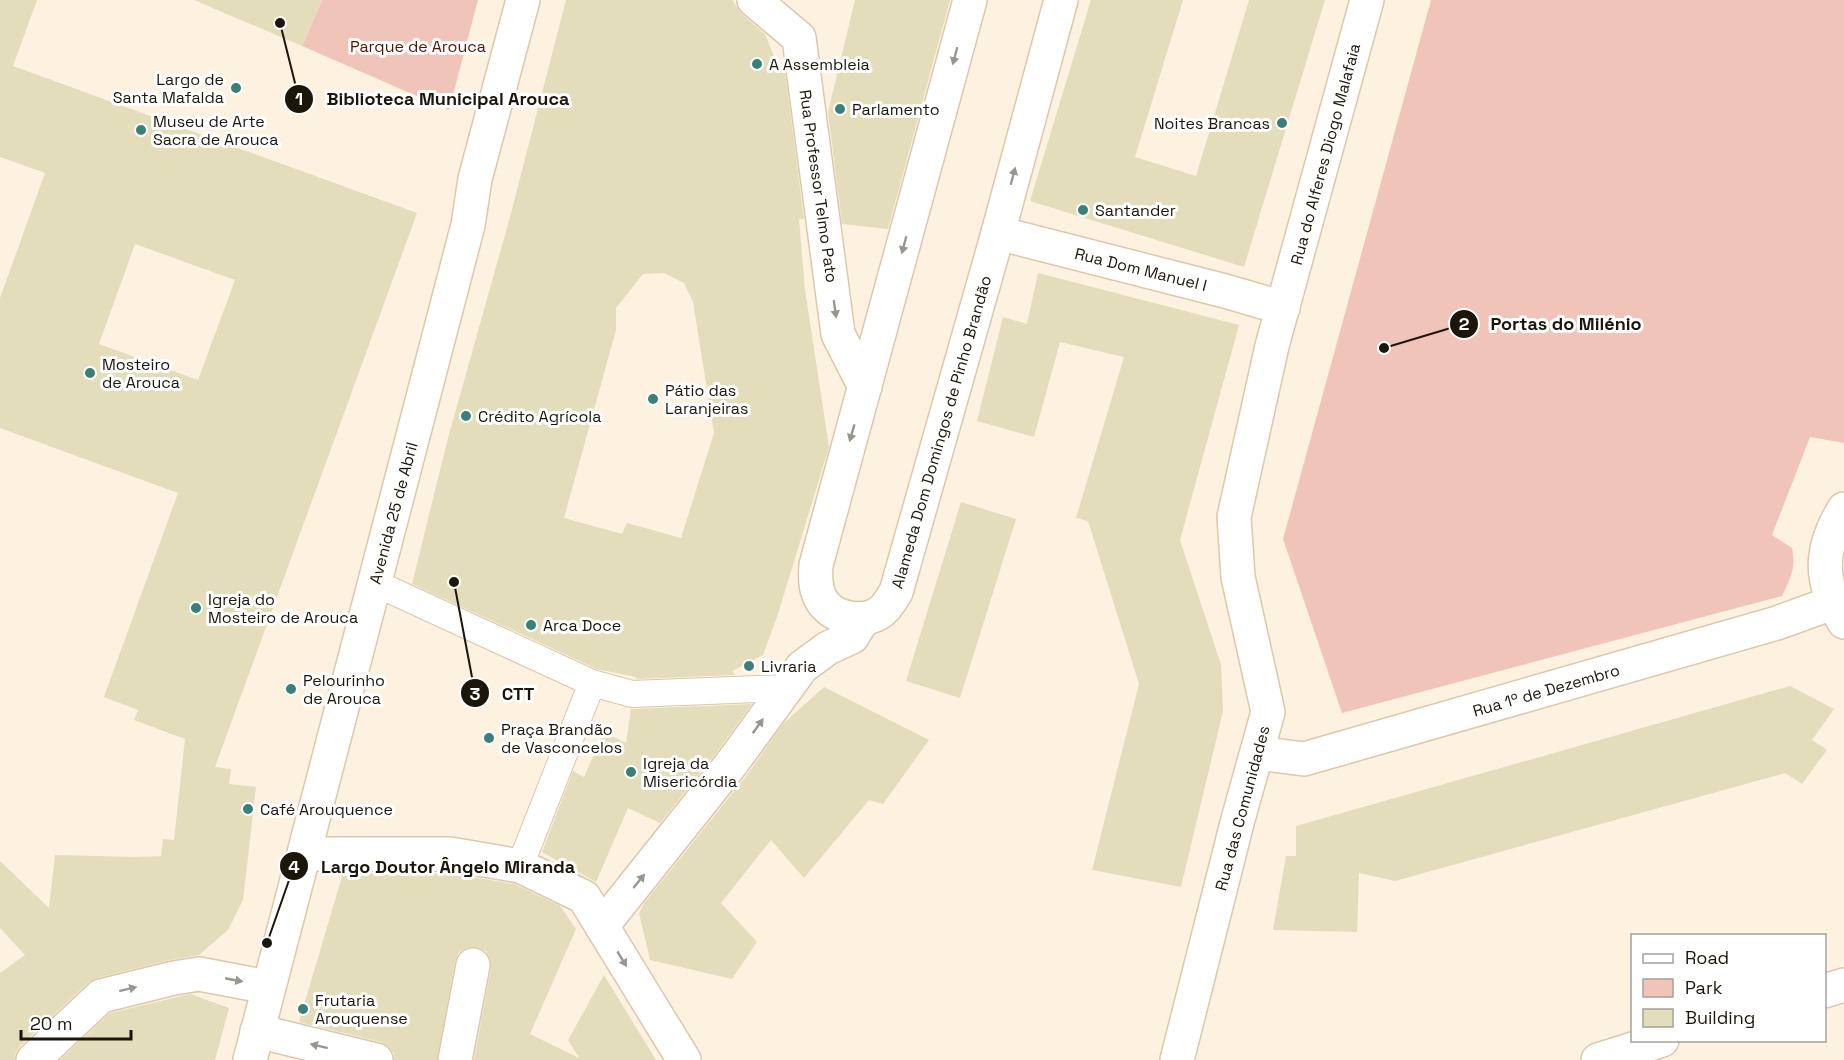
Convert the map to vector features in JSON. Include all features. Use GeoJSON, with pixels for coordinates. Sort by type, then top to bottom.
{"type":"FeatureCollection","features":[{"type":"Feature","properties":{"kind":"street","name":"Avenida 25 de Abril"},"geometry":{"type":"LineString","coordinates":[[254,1046],[468,225],[475,179],[523,0]]}},
{"type":"Feature","properties":{"kind":"street","name":"Rua Professor Telmo Pato"},"geometry":{"type":"LineString","coordinates":[[754,0],[799,38],[838,334],[865,387]]}},
{"type":"Feature","properties":{"kind":"street"},"geometry":{"type":"LineString","coordinates":[[863,619],[840,616],[823,603],[815,583],[816,565],[970,0]]}},
{"type":"Feature","properties":{"kind":"street","name":"Alameda Dom Domingos de Pinho Brandão"},"geometry":{"type":"LineString","coordinates":[[602,926],[725,772],[802,667],[828,648],[852,637],[863,619],[884,609],[896,592],[998,233],[1060,0]]}},
{"type":"Feature","properties":{"kind":"street","name":"Rua do Alferes Diogo Malafaia"},"geometry":{"type":"LineString","coordinates":[[1283,308],[1367,0]]}},
{"type":"Feature","properties":{"kind":"street","name":"Rua Dom Manuel I"},"geometry":{"type":"LineString","coordinates":[[998,233],[1283,308]]}},
{"type":"Feature","properties":{"kind":"street","name":"Rua das Comunidades"},"geometry":{"type":"LineString","coordinates":[[1177,1060],[1237,823],[1268,712],[1238,577],[1234,517],[1272,346],[1283,308]]}},
{"type":"Feature","properties":{"kind":"street"},"geometry":{"type":"LineString","coordinates":[[1838,613],[1826,579],[1826,554],[1832,529],[1844,509]]}},
{"type":"Feature","properties":{"kind":"street"},"geometry":{"type":"LineString","coordinates":[[375,584],[592,683],[632,694],[786,688]]}},
{"type":"Feature","properties":{"kind":"street","name":"Rua 1º de Dezembro"},"geometry":{"type":"LineString","coordinates":[[1257,753],[1304,759],[1777,623],[1838,613]]}},
{"type":"Feature","properties":{"kind":"street"},"geometry":{"type":"LineString","coordinates":[[520,866],[592,683]]}},
{"type":"Feature","properties":{"kind":"street"},"geometry":{"type":"LineString","coordinates":[[304,854],[450,854],[520,866],[584,897],[682,1059]]}},
{"type":"Feature","properties":{"kind":"street"},"geometry":{"type":"LineString","coordinates":[[455,1060],[473,965]]}},
{"type":"Feature","properties":{"kind":"street"},"geometry":{"type":"LineString","coordinates":[[33,1060],[101,996],[199,974],[268,987]]}},
{"type":"Feature","properties":{"kind":"street"},"geometry":{"type":"LineString","coordinates":[[1826,990],[1844,985]]}},
{"type":"Feature","properties":{"kind":"street"},"geometry":{"type":"LineString","coordinates":[[1598,1060],[1659,1042]]}},
{"type":"Feature","properties":{"kind":"street"},"geometry":{"type":"LineString","coordinates":[[254,1046],[376,1060]]}},
{"type":"Feature","properties":{"kind":"green space","name":"Parque de Arouca"},"geometry":{"type":"Polygon","coordinates":[[[322,0],[478,0],[449,110],[302,46],[322,0]]]}},
{"type":"Feature","properties":{"kind":"green space"},"geometry":{"type":"Polygon","coordinates":[[[1431,0],[1844,0],[1844,443],[1810,437],[1772,535],[1792,548],[1792,572],[1782,596],[1342,713],[1283,539],[1431,0]]]}},
{"type":"Feature","properties":{"kind":"building","name":"Mosteiro de Arouca"},"geometry":{"type":"Polygon","coordinates":[[[0,0],[37,0],[13,66],[417,213],[215,767],[231,769],[229,784],[256,787],[243,900],[228,930],[199,955],[170,960],[89,982],[20,1046],[15,1054],[15,1060],[0,1060],[0,973],[25,955],[0,928],[0,861],[49,908],[55,855],[161,856],[163,839],[174,840],[185,739],[134,720],[138,710],[104,697],[178,493],[0,428],[0,298],[45,173],[0,157],[0,0]],[[135,244],[99,344],[198,380],[235,280],[135,244]]]}},
{"type":"Feature","properties":{"kind":"building"},"geometry":{"type":"Polygon","coordinates":[[[194,0],[322,0],[302,46],[194,0]]]}},
{"type":"Feature","properties":{"kind":"building"},"geometry":{"type":"Polygon","coordinates":[[[566,0],[732,0],[742,14],[765,34],[776,61],[785,72],[804,219],[799,219],[805,290],[829,447],[778,614],[763,655],[732,671],[735,675],[636,679],[636,677],[597,669],[412,584],[448,438],[510,217],[566,0]],[[664,273],[643,274],[616,308],[616,330],[564,518],[622,534],[627,523],[681,538],[714,433],[693,302],[684,283],[664,273]]]}},
{"type":"Feature","properties":{"kind":"building"},"geometry":{"type":"Polygon","coordinates":[[[855,0],[950,0],[888,229],[842,224],[828,112],[855,0]]]}},
{"type":"Feature","properties":{"kind":"building"},"geometry":{"type":"Polygon","coordinates":[[[1091,0],[1183,0],[1135,157],[1196,176],[1249,0],[1325,0],[1244,267],[1030,201],[1091,0]]]}},
{"type":"Feature","properties":{"kind":"building"},"geometry":{"type":"Polygon","coordinates":[[[1038,273],[1239,325],[1180,540],[1221,665],[1223,711],[1181,887],[1092,870],[1139,684],[1088,521],[1076,518],[1124,357],[1060,342],[1034,437],[977,421],[1003,317],[1027,324],[1038,273]]]}},
{"type":"Feature","properties":{"kind":"building"},"geometry":{"type":"Polygon","coordinates":[[[961,502],[1016,519],[960,698],[906,681],[961,502]]]}},
{"type":"Feature","properties":{"kind":"building"},"geometry":{"type":"Polygon","coordinates":[[[1790,686],[1834,709],[1812,740],[1827,750],[1802,784],[1785,773],[1395,881],[1359,873],[1357,932],[1273,930],[1286,856],[1296,856],[1296,826],[1790,686]]]}},
{"type":"Feature","properties":{"kind":"building"},"geometry":{"type":"Polygon","coordinates":[[[824,687],[929,740],[883,804],[869,800],[804,878],[771,840],[721,903],[757,942],[732,979],[650,960],[639,913],[645,902],[747,775],[783,724],[824,687]]]}},
{"type":"Feature","properties":{"kind":"building"},"geometry":{"type":"Polygon","coordinates":[[[752,704],[660,823],[628,808],[596,882],[542,852],[573,771],[584,777],[604,732],[626,743],[631,709],[752,704]]]}},
{"type":"Feature","properties":{"kind":"building"},"geometry":{"type":"Polygon","coordinates":[[[343,873],[448,873],[514,884],[560,906],[576,929],[530,1034],[579,1058],[568,1040],[604,975],[656,1060],[474,1060],[491,968],[490,958],[486,951],[476,947],[466,948],[459,952],[455,961],[437,1060],[394,1060],[394,1054],[389,1047],[381,1042],[299,1022],[343,873]]]}},
{"type":"Feature","properties":{"kind":"building"},"geometry":{"type":"Polygon","coordinates":[[[190,994],[229,1008],[215,1060],[60,1060],[110,1013],[190,994]]]}},
{"type":"Feature","properties":{"kind":"place","name":"Biblioteca Municipal Arouca"},"geometry":{"type":"Point","coordinates":[280,23]}},
{"type":"Feature","properties":{"kind":"place","name":"A Assembleia"},"geometry":{"type":"Point","coordinates":[757,64]}},
{"type":"Feature","properties":{"kind":"place","name":"Largo de Santa Mafalda"},"geometry":{"type":"Point","coordinates":[236,88]}},
{"type":"Feature","properties":{"kind":"place","name":"Parlamento"},"geometry":{"type":"Point","coordinates":[840,109]}},
{"type":"Feature","properties":{"kind":"place","name":"Noites Brancas"},"geometry":{"type":"Point","coordinates":[1282,123]}},
{"type":"Feature","properties":{"kind":"place","name":"Museu de Arte Sacra de Arouca"},"geometry":{"type":"Point","coordinates":[141,130]}},
{"type":"Feature","properties":{"kind":"place","name":"Santander"},"geometry":{"type":"Point","coordinates":[1083,210]}},
{"type":"Feature","properties":{"kind":"place","name":"Portas do Milénio"},"geometry":{"type":"Point","coordinates":[1384,348]}},
{"type":"Feature","properties":{"kind":"place","name":"Mosteiro de Arouca"},"geometry":{"type":"Point","coordinates":[90,373]}},
{"type":"Feature","properties":{"kind":"place","name":"Pátio das Laranjeiras"},"geometry":{"type":"Point","coordinates":[653,399]}},
{"type":"Feature","properties":{"kind":"place","name":"Crédito Agrícola"},"geometry":{"type":"Point","coordinates":[466,416]}},
{"type":"Feature","properties":{"kind":"place","name":"CTT"},"geometry":{"type":"Point","coordinates":[454,582]}},
{"type":"Feature","properties":{"kind":"place","name":"Igreja do Mosteiro de Arouca"},"geometry":{"type":"Point","coordinates":[196,608]}},
{"type":"Feature","properties":{"kind":"place","name":"Arca Doce"},"geometry":{"type":"Point","coordinates":[531,625]}},
{"type":"Feature","properties":{"kind":"place","name":"Livraria"},"geometry":{"type":"Point","coordinates":[749,666]}},
{"type":"Feature","properties":{"kind":"place","name":"Pelourinho de Arouca"},"geometry":{"type":"Point","coordinates":[291,689]}},
{"type":"Feature","properties":{"kind":"place","name":"Praça Brandão de Vasconcelos"},"geometry":{"type":"Point","coordinates":[489,738]}},
{"type":"Feature","properties":{"kind":"place","name":"Igreja da Misericórdia"},"geometry":{"type":"Point","coordinates":[631,772]}},
{"type":"Feature","properties":{"kind":"place","name":"Café Arouquence"},"geometry":{"type":"Point","coordinates":[248,809]}},
{"type":"Feature","properties":{"kind":"place","name":"Largo Doutor Ângelo Miranda"},"geometry":{"type":"Point","coordinates":[267,943]}},
{"type":"Feature","properties":{"kind":"place","name":"Frutaria Arouquense"},"geometry":{"type":"Point","coordinates":[303,1009]}}]}
